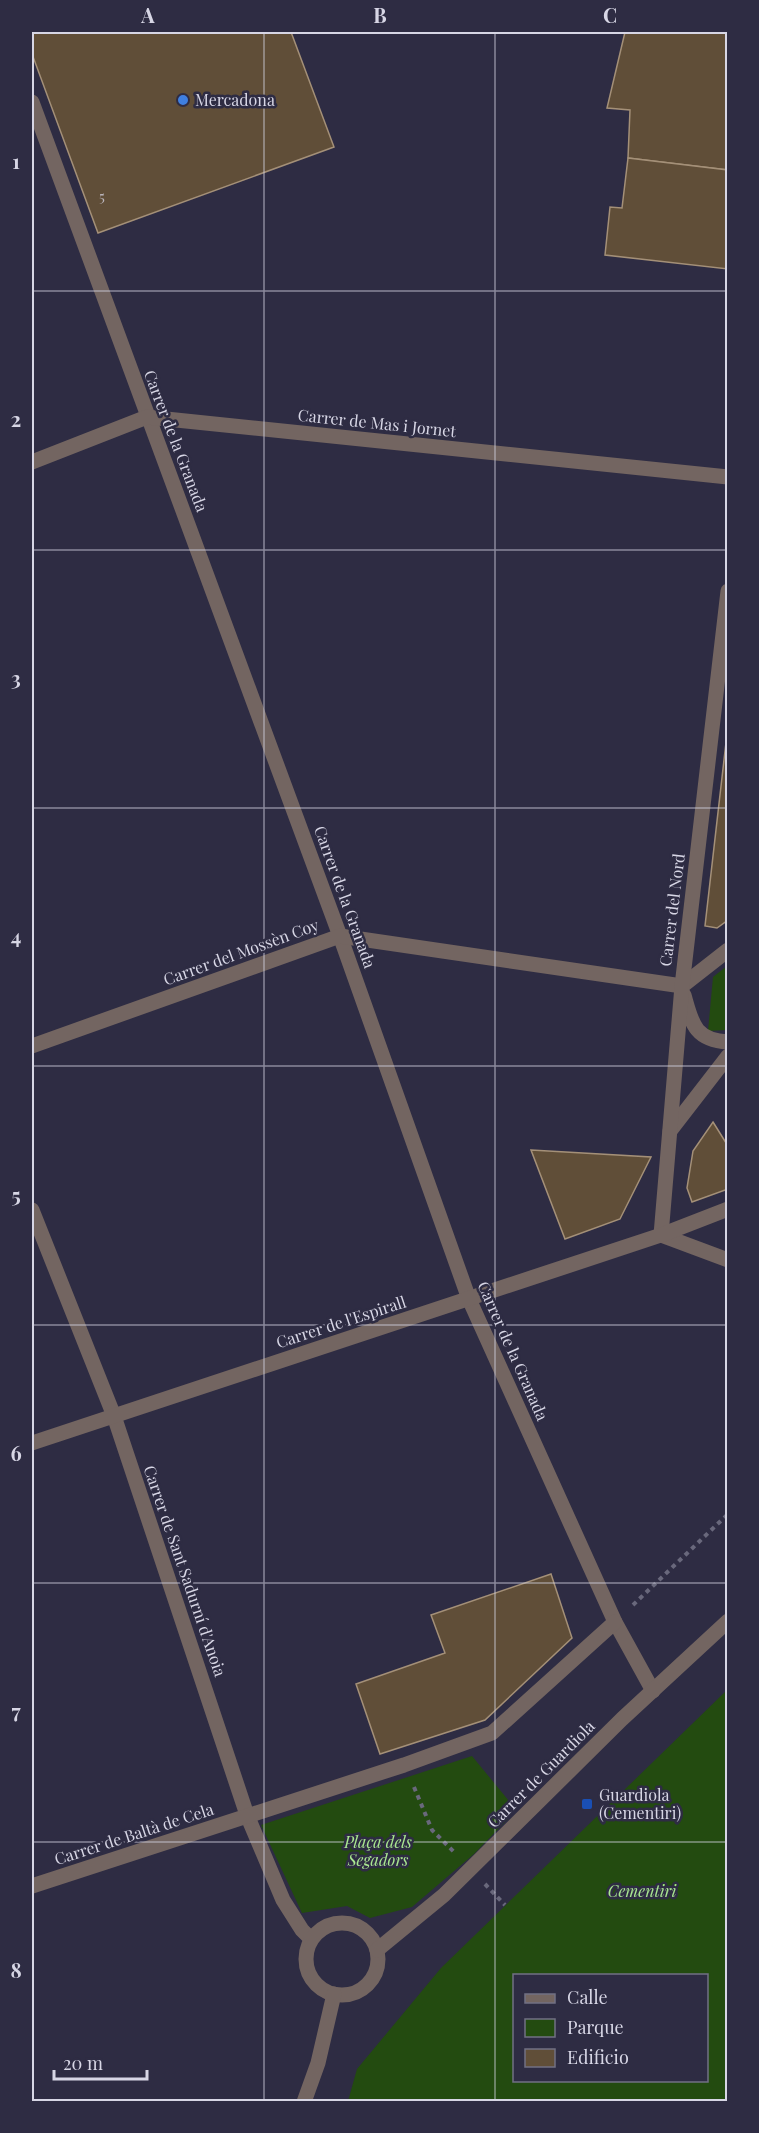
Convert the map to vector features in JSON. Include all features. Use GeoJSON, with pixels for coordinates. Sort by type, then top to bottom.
{"type":"FeatureCollection","features":[{"type":"Feature","properties":{"kind":"street","name":"Carrer de la Granada"},"geometry":{"type":"LineString","coordinates":[[32,102],[340,936],[469,1299],[615,1622],[653,1691]]}},
{"type":"Feature","properties":{"kind":"street","name":"Carrer de Mas i Jornet"},"geometry":{"type":"LineString","coordinates":[[32,462],[147,417],[728,477]]}},
{"type":"Feature","properties":{"kind":"street","name":"Carrer del Nord"},"geometry":{"type":"LineString","coordinates":[[661,1235],[682,986],[728,591]]}},
{"type":"Feature","properties":{"kind":"street","name":"Carrer del Mossèn Coy"},"geometry":{"type":"LineString","coordinates":[[32,1046],[340,936],[682,986]]}},
{"type":"Feature","properties":{"kind":"street"},"geometry":{"type":"LineString","coordinates":[[728,950],[682,986],[693,1026],[711,1041],[728,1042]]}},
{"type":"Feature","properties":{"kind":"street"},"geometry":{"type":"LineString","coordinates":[[670,1131],[728,1056]]}},
{"type":"Feature","properties":{"kind":"street","name":"Carrer de Sant Sadurní d'Anoia"},"geometry":{"type":"LineString","coordinates":[[32,1209],[114,1416],[247,1815],[283,1900],[302,1930],[311,1939]]}},
{"type":"Feature","properties":{"kind":"street","name":"Carrer de l'Espirall"},"geometry":{"type":"LineString","coordinates":[[32,1443],[661,1235],[728,1209]]}},
{"type":"Feature","properties":{"kind":"street"},"geometry":{"type":"LineString","coordinates":[[661,1235],[728,1260]]}},
{"type":"Feature","properties":{"kind":"street","name":"Carrer de Guardiola"},"geometry":{"type":"LineString","coordinates":[[377,1950],[444,1894],[622,1719],[728,1621]]}},
{"type":"Feature","properties":{"kind":"street","name":"Carrer de Baltà de Cela"},"geometry":{"type":"LineString","coordinates":[[32,1886],[404,1765],[492,1733],[615,1622]]}},
{"type":"Feature","properties":{"kind":"street"},"geometry":{"type":"LineString","coordinates":[[330,1924],[354,1924],[373,1939],[377,1950],[379,1961],[371,1980],[364,1988],[345,1995],[323,1990],[309,1972],[306,1961],[311,1939],[319,1930],[330,1924]]}},
{"type":"Feature","properties":{"kind":"street"},"geometry":{"type":"LineString","coordinates":[[304,2102],[318,2063],[334,1994]]}},
{"type":"Feature","properties":{"kind":"path"},"geometry":{"type":"LineString","coordinates":[[615,1622],[728,1514]]}},
{"type":"Feature","properties":{"kind":"path"},"geometry":{"type":"LineString","coordinates":[[404,1765],[432,1830],[506,1905]]}},
{"type":"Feature","properties":{"kind":"green space"},"geometry":{"type":"Polygon","coordinates":[[[727,966],[727,1030],[708,1031],[713,977],[727,966]]]}},
{"type":"Feature","properties":{"kind":"green space","name":"Cementiri"},"geometry":{"type":"Polygon","coordinates":[[[727,1690],[727,2101],[348,2101],[357,2069],[441,1968],[727,1690]]]}},
{"type":"Feature","properties":{"kind":"green space","name":"Plaça dels Segadors"},"geometry":{"type":"Polygon","coordinates":[[[472,1756],[509,1801],[508,1819],[474,1854],[412,1907],[370,1918],[347,1906],[302,1913],[261,1825],[472,1756]]]}},
{"type":"Feature","properties":{"kind":"building","name":"Mercadona"},"geometry":{"type":"Polygon","coordinates":[[[33,32],[291,32],[334,147],[98,233],[32,54],[33,32]]]}},
{"type":"Feature","properties":{"kind":"building"},"geometry":{"type":"Polygon","coordinates":[[[625,32],[728,32],[728,170],[628,158],[630,110],[607,108],[625,32]]]}},
{"type":"Feature","properties":{"kind":"building"},"geometry":{"type":"Polygon","coordinates":[[[628,158],[728,170],[728,269],[605,255],[610,207],[622,208],[628,158]]]}},
{"type":"Feature","properties":{"kind":"building"},"geometry":{"type":"Polygon","coordinates":[[[728,725],[728,920],[717,928],[705,926],[728,725]]]}},
{"type":"Feature","properties":{"kind":"building"},"geometry":{"type":"Polygon","coordinates":[[[713,1122],[728,1146],[728,1189],[692,1202],[687,1188],[693,1151],[713,1122]]]}},
{"type":"Feature","properties":{"kind":"building"},"geometry":{"type":"Polygon","coordinates":[[[531,1150],[651,1157],[620,1219],[565,1239],[531,1150]]]}},
{"type":"Feature","properties":{"kind":"building"},"geometry":{"type":"Polygon","coordinates":[[[551,1574],[572,1638],[485,1720],[380,1754],[356,1684],[445,1653],[431,1615],[551,1574]]]}},
{"type":"Feature","properties":{"kind":"place","name":"Mercadona"},"geometry":{"type":"Point","coordinates":[183,100]}},
{"type":"Feature","properties":{"kind":"place","name":"Guardiola (Cementiri)"},"geometry":{"type":"Point","coordinates":[587,1804]}}]}
